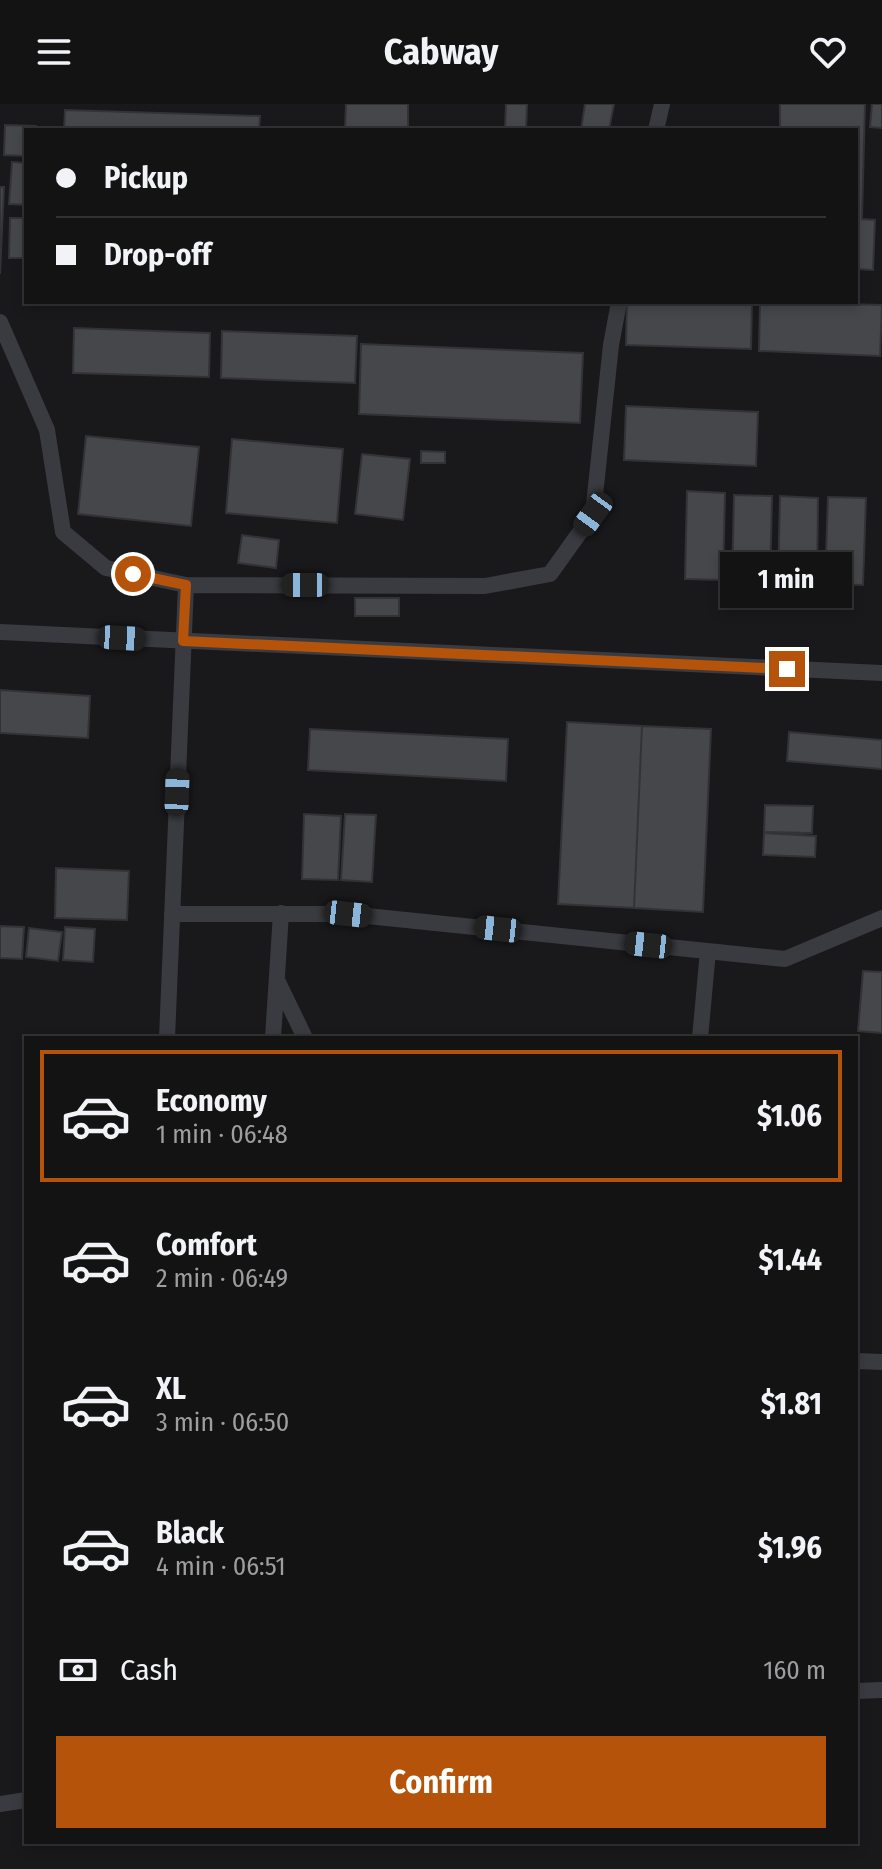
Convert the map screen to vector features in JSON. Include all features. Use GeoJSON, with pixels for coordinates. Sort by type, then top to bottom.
{"type":"FeatureCollection","features":[{"type":"Feature","properties":{"kind":"lane"},"geometry":{"type":"LineString","coordinates":[[656,128],[662,104]]}},
{"type":"Feature","properties":{"kind":"lane"},"geometry":{"type":"LineString","coordinates":[[0,322],[47,430],[63,532],[106,568],[186,585],[485,586],[550,574],[593,514],[611,345],[619,304]]}},
{"type":"Feature","properties":{"kind":"lane"},"geometry":{"type":"LineString","coordinates":[[167,1036],[186,585]]}},
{"type":"Feature","properties":{"kind":"lane"},"geometry":{"type":"LineString","coordinates":[[0,632],[882,673]]}},
{"type":"Feature","properties":{"kind":"lane"},"geometry":{"type":"LineString","coordinates":[[273,1036],[281,913]]}},
{"type":"Feature","properties":{"kind":"lane"},"geometry":{"type":"LineString","coordinates":[[172,914],[348,914],[785,959],[882,918]]}},
{"type":"Feature","properties":{"kind":"lane"},"geometry":{"type":"LineString","coordinates":[[700,1036],[708,951]]}},
{"type":"Feature","properties":{"kind":"lane"},"geometry":{"type":"LineString","coordinates":[[277,978],[304,1036]]}},
{"type":"Feature","properties":{"kind":"lane"},"geometry":{"type":"LineString","coordinates":[[858,1361],[882,1362]]}},
{"type":"Feature","properties":{"kind":"lane"},"geometry":{"type":"LineString","coordinates":[[858,1691],[882,1690]]}},
{"type":"Feature","properties":{"kind":"lane"},"geometry":{"type":"LineString","coordinates":[[0,1804],[24,1800]]}},
{"type":"Feature","properties":{"kind":"building"},"geometry":{"type":"Polygon","coordinates":[[[346,104],[408,104],[408,128],[345,128],[346,104]]]}},
{"type":"Feature","properties":{"kind":"building"},"geometry":{"type":"Polygon","coordinates":[[[506,104],[527,104],[526,128],[505,128],[506,104]]]}},
{"type":"Feature","properties":{"kind":"building"},"geometry":{"type":"Polygon","coordinates":[[[585,104],[614,104],[609,128],[581,128],[585,104]]]}},
{"type":"Feature","properties":{"kind":"building"},"geometry":{"type":"Polygon","coordinates":[[[780,104],[865,104],[862,219],[875,220],[873,270],[858,269],[858,128],[780,128],[780,104]]]}},
{"type":"Feature","properties":{"kind":"building"},"geometry":{"type":"Polygon","coordinates":[[[872,104],[882,104],[882,128],[870,127],[872,104]]]}},
{"type":"Feature","properties":{"kind":"building"},"geometry":{"type":"Polygon","coordinates":[[[65,110],[260,116],[259,128],[64,128],[65,110]]]}},
{"type":"Feature","properties":{"kind":"building"},"geometry":{"type":"Polygon","coordinates":[[[5,125],[36,126],[24,128],[24,156],[4,155],[5,125]]]}},
{"type":"Feature","properties":{"kind":"building"},"geometry":{"type":"Polygon","coordinates":[[[12,162],[24,163],[24,205],[9,204],[12,162]]]}},
{"type":"Feature","properties":{"kind":"building"},"geometry":{"type":"Polygon","coordinates":[[[0,187],[4,187],[0,274],[0,187]]]}},
{"type":"Feature","properties":{"kind":"building"},"geometry":{"type":"Polygon","coordinates":[[[10,218],[24,218],[24,258],[9,258],[10,218]]]}},
{"type":"Feature","properties":{"kind":"building"},"geometry":{"type":"Polygon","coordinates":[[[627,304],[752,304],[751,349],[626,345],[627,304]]]}},
{"type":"Feature","properties":{"kind":"building"},"geometry":{"type":"Polygon","coordinates":[[[760,304],[882,305],[880,356],[759,351],[760,304]]]}},
{"type":"Feature","properties":{"kind":"building"},"geometry":{"type":"Polygon","coordinates":[[[74,328],[210,333],[209,377],[73,373],[74,328]]]}},
{"type":"Feature","properties":{"kind":"building"},"geometry":{"type":"Polygon","coordinates":[[[222,331],[357,336],[355,383],[221,378],[222,331]]]}},
{"type":"Feature","properties":{"kind":"building"},"geometry":{"type":"Polygon","coordinates":[[[361,344],[583,353],[580,423],[359,414],[361,344]]]}},
{"type":"Feature","properties":{"kind":"building"},"geometry":{"type":"Polygon","coordinates":[[[626,406],[758,412],[756,466],[624,460],[626,406]]]}},
{"type":"Feature","properties":{"kind":"building"},"geometry":{"type":"Polygon","coordinates":[[[86,436],[199,447],[191,526],[78,514],[86,436]]]}},
{"type":"Feature","properties":{"kind":"building"},"geometry":{"type":"Polygon","coordinates":[[[232,439],[343,449],[337,523],[226,513],[232,439]]]}},
{"type":"Feature","properties":{"kind":"building"},"geometry":{"type":"Polygon","coordinates":[[[421,451],[445,452],[445,463],[421,463],[421,451]]]}},
{"type":"Feature","properties":{"kind":"building"},"geometry":{"type":"Polygon","coordinates":[[[362,454],[410,459],[403,520],[355,514],[362,454]]]}},
{"type":"Feature","properties":{"kind":"building"},"geometry":{"type":"Polygon","coordinates":[[[687,491],[725,493],[723,580],[685,579],[687,491]]]}},
{"type":"Feature","properties":{"kind":"building"},"geometry":{"type":"Polygon","coordinates":[[[734,495],[772,496],[770,583],[732,582],[734,495]]]}},
{"type":"Feature","properties":{"kind":"building"},"geometry":{"type":"Polygon","coordinates":[[[780,496],[818,498],[817,585],[778,584],[780,496]]]}},
{"type":"Feature","properties":{"kind":"building"},"geometry":{"type":"Polygon","coordinates":[[[828,497],[866,498],[863,585],[825,584],[828,497]]]}},
{"type":"Feature","properties":{"kind":"building"},"geometry":{"type":"Polygon","coordinates":[[[242,535],[279,540],[276,568],[238,563],[242,535]]]}},
{"type":"Feature","properties":{"kind":"building"},"geometry":{"type":"Polygon","coordinates":[[[355,598],[399,598],[399,616],[355,616],[355,598]]]}},
{"type":"Feature","properties":{"kind":"building"},"geometry":{"type":"Polygon","coordinates":[[[0,690],[90,696],[88,738],[0,733],[0,690]]]}},
{"type":"Feature","properties":{"kind":"building"},"geometry":{"type":"Polygon","coordinates":[[[567,722],[642,726],[634,908],[558,904],[567,722]]]}},
{"type":"Feature","properties":{"kind":"building"},"geometry":{"type":"Polygon","coordinates":[[[642,726],[711,729],[703,912],[634,908],[642,726]]]}},
{"type":"Feature","properties":{"kind":"building"},"geometry":{"type":"Polygon","coordinates":[[[310,729],[508,739],[506,781],[308,770],[310,729]]]}},
{"type":"Feature","properties":{"kind":"building"},"geometry":{"type":"Polygon","coordinates":[[[789,732],[882,740],[882,769],[787,761],[789,732]]]}},
{"type":"Feature","properties":{"kind":"building"},"geometry":{"type":"Polygon","coordinates":[[[765,805],[813,806],[812,833],[764,832],[765,805]]]}},
{"type":"Feature","properties":{"kind":"building"},"geometry":{"type":"Polygon","coordinates":[[[304,814],[341,816],[338,880],[302,879],[304,814]]]}},
{"type":"Feature","properties":{"kind":"building"},"geometry":{"type":"Polygon","coordinates":[[[345,814],[376,815],[372,882],[341,880],[345,814]]]}},
{"type":"Feature","properties":{"kind":"building"},"geometry":{"type":"Polygon","coordinates":[[[764,833],[816,836],[815,857],[763,855],[764,833]]]}},
{"type":"Feature","properties":{"kind":"building"},"geometry":{"type":"Polygon","coordinates":[[[56,868],[129,871],[127,920],[55,918],[56,868]]]}},
{"type":"Feature","properties":{"kind":"building"},"geometry":{"type":"Polygon","coordinates":[[[0,926],[24,927],[22,959],[0,958],[0,926]]]}},
{"type":"Feature","properties":{"kind":"building"},"geometry":{"type":"Polygon","coordinates":[[[65,927],[95,929],[93,962],[63,960],[65,927]]]}},
{"type":"Feature","properties":{"kind":"building"},"geometry":{"type":"Polygon","coordinates":[[[29,928],[62,932],[58,961],[26,957],[29,928]]]}},
{"type":"Feature","properties":{"kind":"building"},"geometry":{"type":"Polygon","coordinates":[[[863,971],[882,972],[882,1033],[858,1031],[863,971]]]}},
{"type":"Feature","properties":{"kind":"route"},"geometry":{"type":"LineString","coordinates":[[133,574],[186,585],[183,641],[787,669]]}}]}
